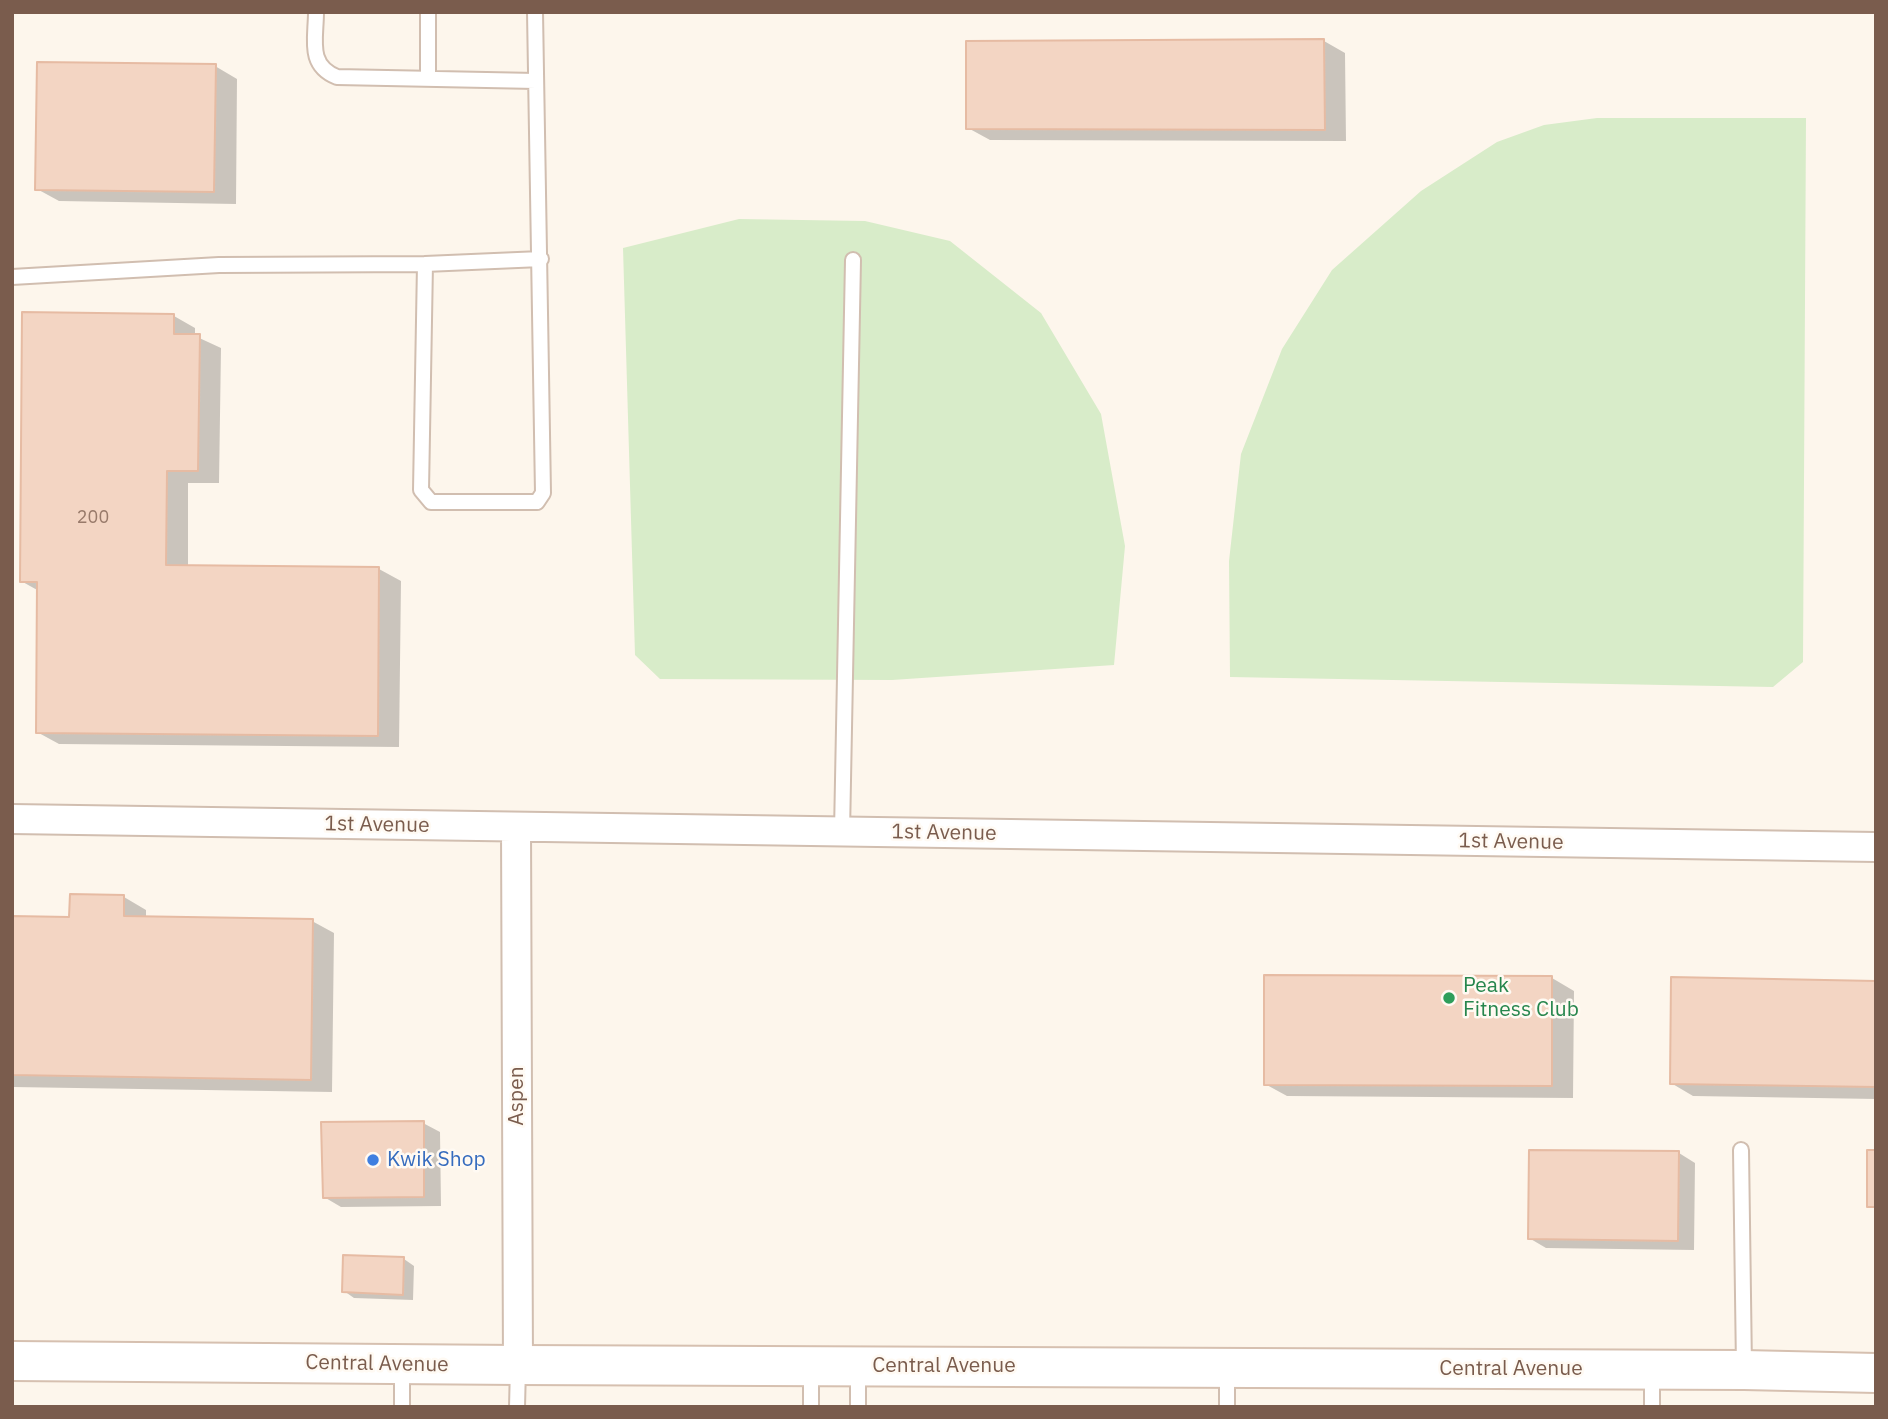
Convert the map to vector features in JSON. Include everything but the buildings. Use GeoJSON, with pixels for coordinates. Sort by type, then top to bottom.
{"type":"FeatureCollection","features":[{"type":"Feature","properties":{"kind":"street","name":"1st Avenue"},"geometry":{"type":"LineString","coordinates":[[12,819],[1876,847]]}},
{"type":"Feature","properties":{"kind":"street","name":"Aspen"},"geometry":{"type":"LineString","coordinates":[[516,827],[519,1365]]}},
{"type":"Feature","properties":{"kind":"street","name":"Central Avenue"},"geometry":{"type":"LineString","coordinates":[[12,1361],[1227,1368],[1652,1388],[1744,1370],[1876,1373]]}},
{"type":"Feature","properties":{"kind":"lane"},"geometry":{"type":"LineString","coordinates":[[316,12],[315,59],[326,73],[337,77],[536,81]]}},
{"type":"Feature","properties":{"kind":"lane"},"geometry":{"type":"LineString","coordinates":[[428,12],[428,78]]}},
{"type":"Feature","properties":{"kind":"lane"},"geometry":{"type":"LineString","coordinates":[[425,264],[421,489],[431,502],[537,502],[543,493],[535,12]]}},
{"type":"Feature","properties":{"kind":"lane"},"geometry":{"type":"LineString","coordinates":[[12,277],[219,265],[425,264],[541,259]]}},
{"type":"Feature","properties":{"kind":"lane"},"geometry":{"type":"LineString","coordinates":[[842,832],[853,260]]}},
{"type":"Feature","properties":{"kind":"lane"},"geometry":{"type":"LineString","coordinates":[[1741,1150],[1744,1370]]}},
{"type":"Feature","properties":{"kind":"lane"},"geometry":{"type":"LineString","coordinates":[[402,1363],[402,1407]]}},
{"type":"Feature","properties":{"kind":"lane"},"geometry":{"type":"LineString","coordinates":[[517,1407],[519,1365]]}},
{"type":"Feature","properties":{"kind":"lane"},"geometry":{"type":"LineString","coordinates":[[811,1365],[811,1407]]}},
{"type":"Feature","properties":{"kind":"lane"},"geometry":{"type":"LineString","coordinates":[[858,1365],[858,1407]]}},
{"type":"Feature","properties":{"kind":"lane"},"geometry":{"type":"LineString","coordinates":[[1227,1368],[1227,1407]]}},
{"type":"Feature","properties":{"kind":"green space"},"geometry":{"type":"Polygon","coordinates":[[[1597,118],[1806,118],[1803,662],[1773,687],[1230,677],[1229,561],[1241,454],[1282,349],[1332,270],[1421,191],[1497,142],[1544,125],[1597,118]]]}},
{"type":"Feature","properties":{"kind":"green space"},"geometry":{"type":"Polygon","coordinates":[[[739,219],[865,221],[950,241],[1041,313],[1101,414],[1125,546],[1114,665],[892,680],[660,679],[635,655],[623,248],[739,219]]]}},
{"type":"Feature","properties":{"kind":"place","name":"Peak Fitness Club"},"geometry":{"type":"Point","coordinates":[1449,998]}},
{"type":"Feature","properties":{"kind":"place","name":"Kwik Shop"},"geometry":{"type":"Point","coordinates":[373,1160]}}]}
